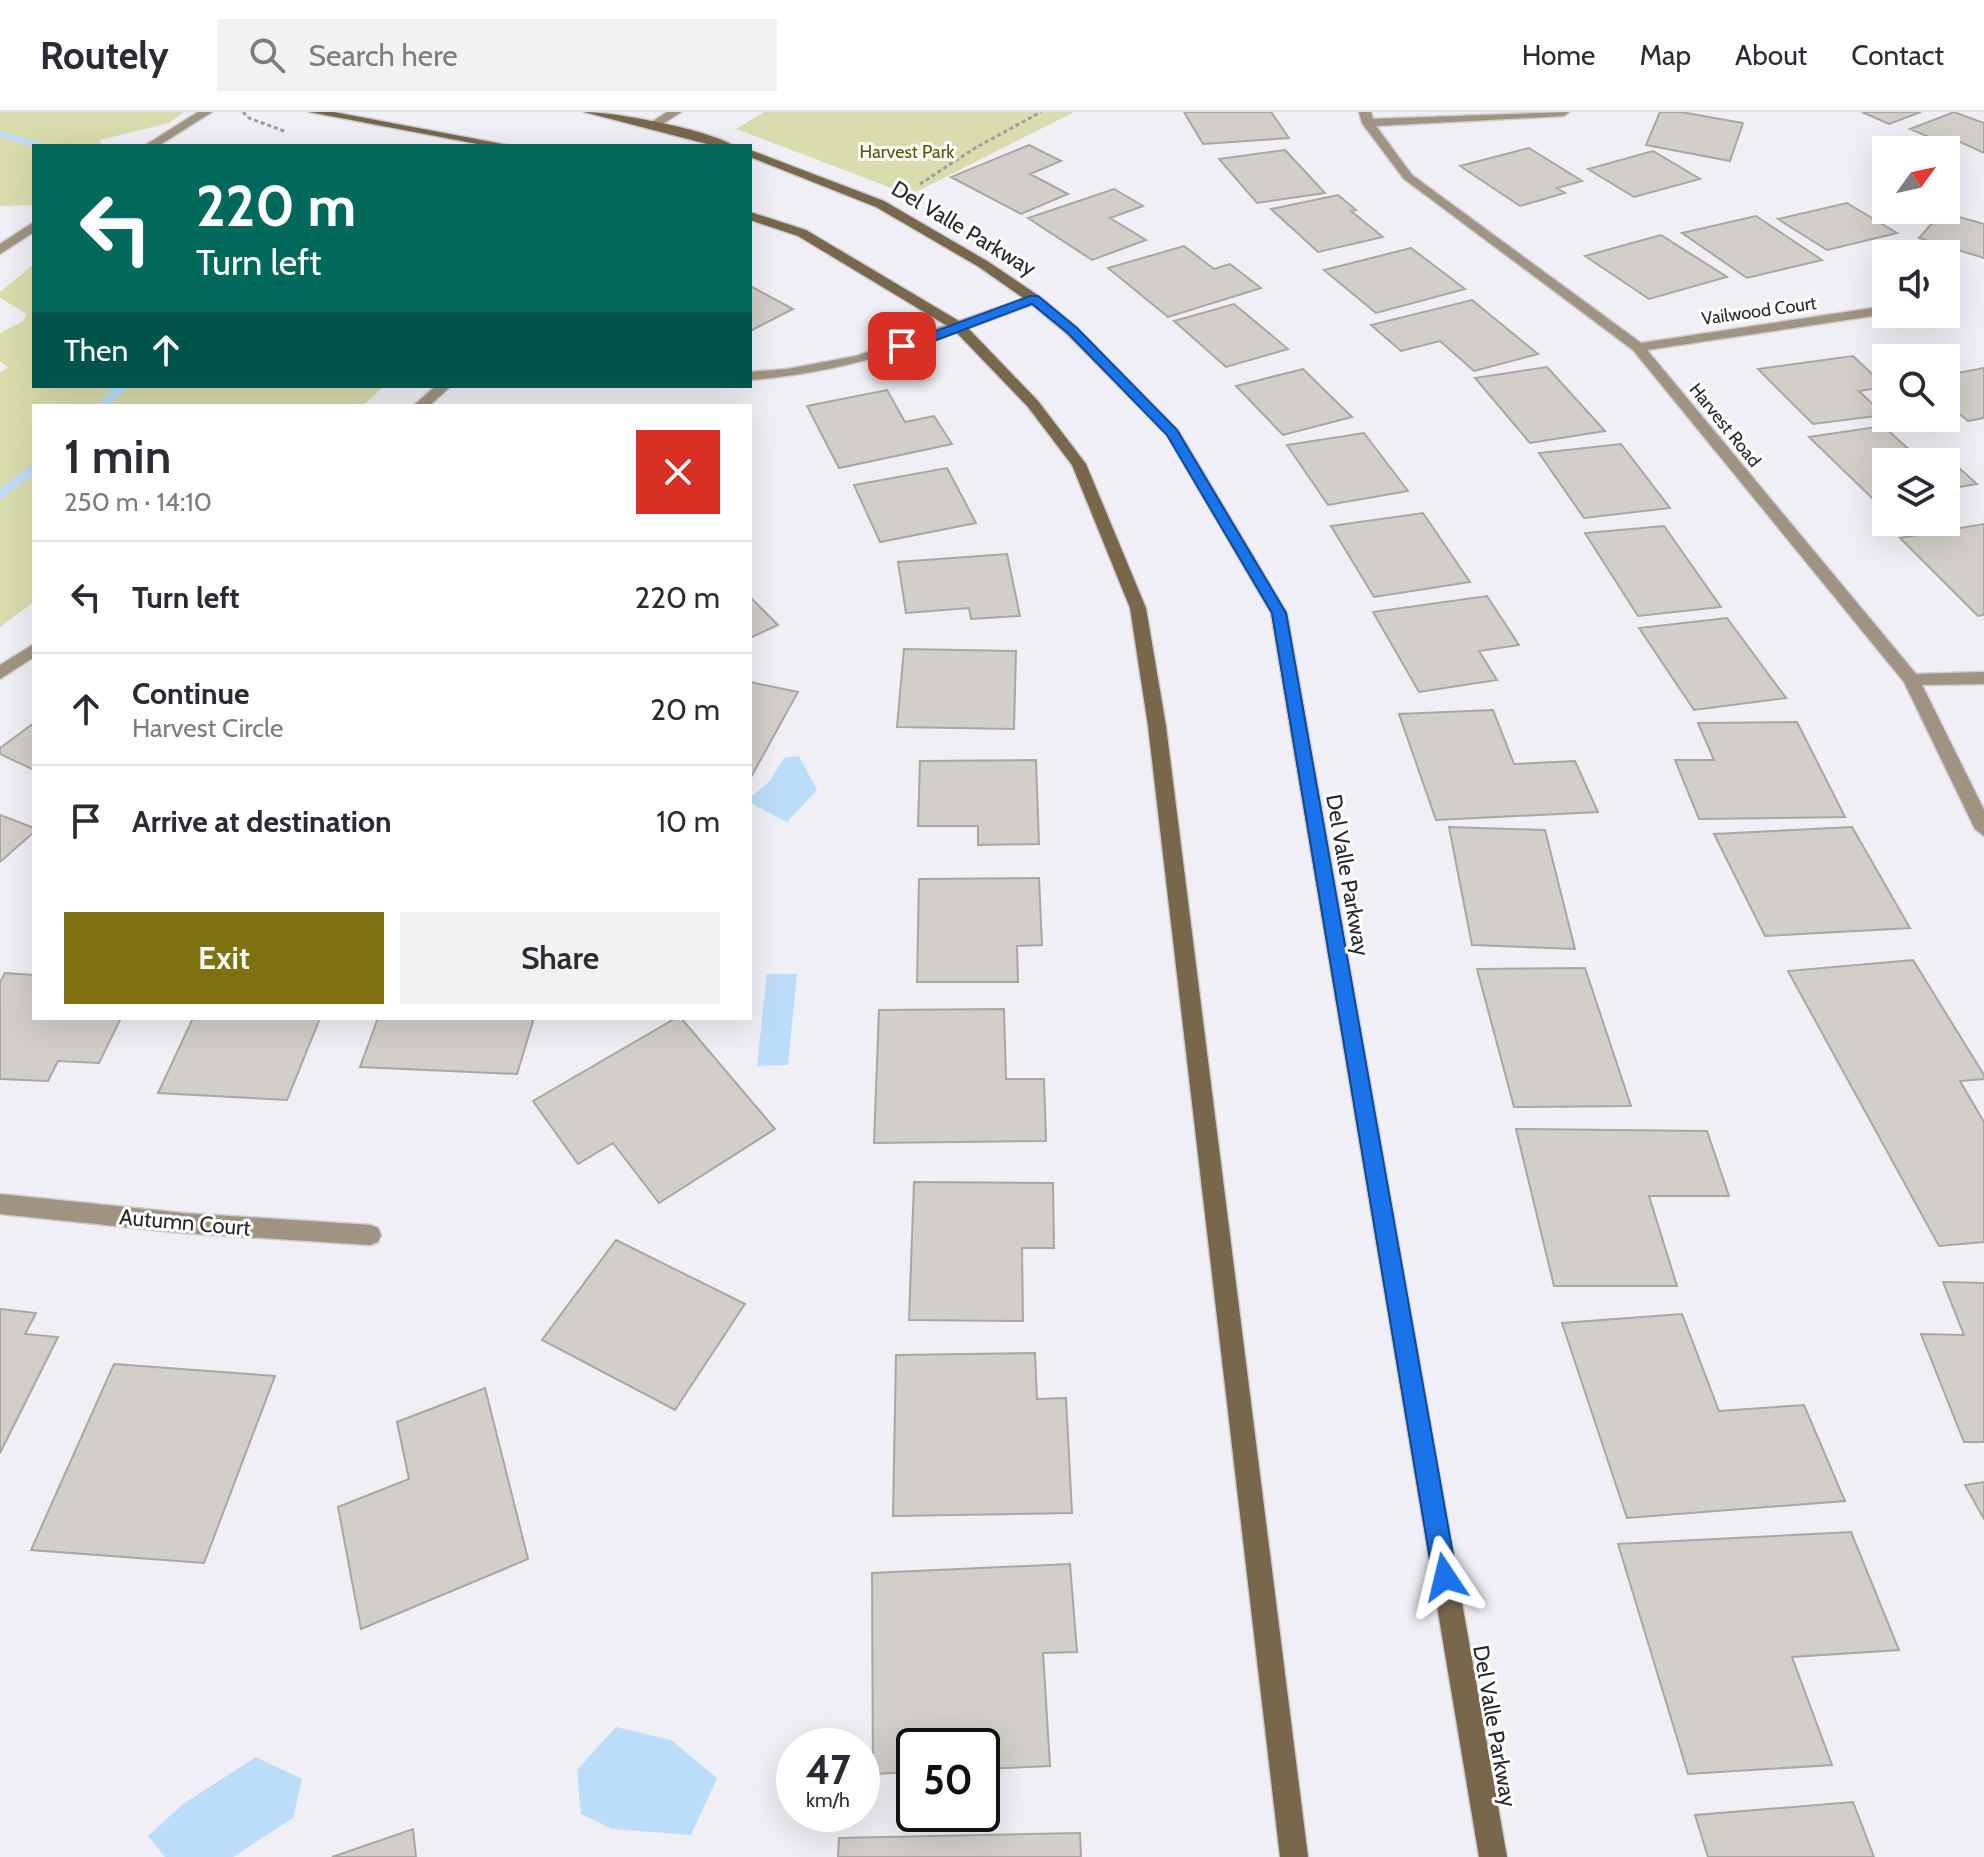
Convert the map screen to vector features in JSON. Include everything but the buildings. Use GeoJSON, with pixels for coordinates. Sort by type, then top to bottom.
{"type":"FeatureCollection","features":[{"type":"Feature","properties":{"kind":"main road"},"geometry":{"type":"LineString","coordinates":[[315,112],[496,144]]}},
{"type":"Feature","properties":{"kind":"main road"},"geometry":{"type":"LineString","coordinates":[[590,112],[654,125],[721,144]]}},
{"type":"Feature","properties":{"kind":"main road","name":"Del Valle Parkway"},"geometry":{"type":"LineString","coordinates":[[752,154],[880,204],[948,242],[1034,299],[1072,331],[1173,433],[1279,613],[1493,1857]]}},
{"type":"Feature","properties":{"kind":"main road"},"geometry":{"type":"LineString","coordinates":[[752,217],[802,233],[959,327],[1033,404],[1079,464],[1138,608],[1157,726],[1294,1857]]}},
{"type":"Feature","properties":{"kind":"street"},"geometry":{"type":"LineString","coordinates":[[153,144],[206,112]]}},
{"type":"Feature","properties":{"kind":"street"},"geometry":{"type":"LineString","coordinates":[[654,125],[675,112]]}},
{"type":"Feature","properties":{"kind":"street"},"geometry":{"type":"LineString","coordinates":[[1367,118],[1564,113]]}},
{"type":"Feature","properties":{"kind":"street","name":"Harvest Road"},"geometry":{"type":"LineString","coordinates":[[1367,118],[1408,177],[1638,347],[1911,680],[1984,829]]}},
{"type":"Feature","properties":{"kind":"street"},"geometry":{"type":"LineString","coordinates":[[0,250],[32,227]]}},
{"type":"Feature","properties":{"kind":"street"},"geometry":{"type":"LineString","coordinates":[[752,376],[790,375],[930,339],[1034,299]]}},
{"type":"Feature","properties":{"kind":"street","name":"Vailwood Court"},"geometry":{"type":"LineString","coordinates":[[1638,347],[1872,312]]}},
{"type":"Feature","properties":{"kind":"street"},"geometry":{"type":"LineString","coordinates":[[422,404],[442,388]]}},
{"type":"Feature","properties":{"kind":"street"},"geometry":{"type":"LineString","coordinates":[[0,673],[32,650]]}},
{"type":"Feature","properties":{"kind":"street"},"geometry":{"type":"LineString","coordinates":[[1911,680],[1984,678]]}},
{"type":"Feature","properties":{"kind":"street","name":"Autumn Court"},"geometry":{"type":"LineString","coordinates":[[0,1204],[183,1223],[370,1235]]}},
{"type":"Feature","properties":{"kind":"path"},"geometry":{"type":"LineString","coordinates":[[243,112],[249,118],[286,132]]}},
{"type":"Feature","properties":{"kind":"path"},"geometry":{"type":"LineString","coordinates":[[880,204],[932,178],[975,148],[1041,112]]}},
{"type":"Feature","properties":{"kind":"green space"},"geometry":{"type":"Polygon","coordinates":[[[0,112],[184,112],[169,123],[100,140],[101,144],[32,144],[32,205],[0,206],[0,112]]]}},
{"type":"Feature","properties":{"kind":"green space","name":"Harvest Park"},"geometry":{"type":"Polygon","coordinates":[[[764,112],[1074,112],[910,195],[736,129],[764,112]]]}},
{"type":"Feature","properties":{"kind":"green space"},"geometry":{"type":"Polygon","coordinates":[[[32,266],[32,388],[382,388],[365,404],[32,404],[32,603],[0,627],[0,372],[8,368],[0,361],[0,333],[23,321],[27,314],[0,298],[0,292],[32,266]]]}},
{"type":"Feature","properties":{"kind":"water"},"geometry":{"type":"Polygon","coordinates":[[[799,756],[817,790],[787,822],[752,804],[752,796],[770,781],[784,758],[799,756]]]}},
{"type":"Feature","properties":{"kind":"water"},"geometry":{"type":"Polygon","coordinates":[[[767,974],[797,974],[788,1065],[757,1066],[767,974]]]}},
{"type":"Feature","properties":{"kind":"water"},"geometry":{"type":"Polygon","coordinates":[[[616,1727],[671,1740],[717,1778],[691,1835],[612,1829],[581,1814],[577,1770],[616,1727]]]}},
{"type":"Feature","properties":{"kind":"water"},"geometry":{"type":"Polygon","coordinates":[[[256,1757],[302,1779],[293,1818],[233,1857],[165,1857],[148,1836],[183,1804],[256,1757]]]}},
{"type":"Feature","properties":{"kind":"waterway"},"geometry":{"type":"LineString","coordinates":[[0,134],[34,144]]}},
{"type":"Feature","properties":{"kind":"waterway"},"geometry":{"type":"LineString","coordinates":[[105,404],[120,388]]}},
{"type":"Feature","properties":{"kind":"waterway"},"geometry":{"type":"LineString","coordinates":[[0,496],[32,469]]}},
{"type":"Feature","properties":{"kind":"route"},"geometry":{"type":"LineString","coordinates":[[902,346],[930,339],[1034,299],[1072,331],[1173,433],[1279,613],[1445,1577]]}}]}
